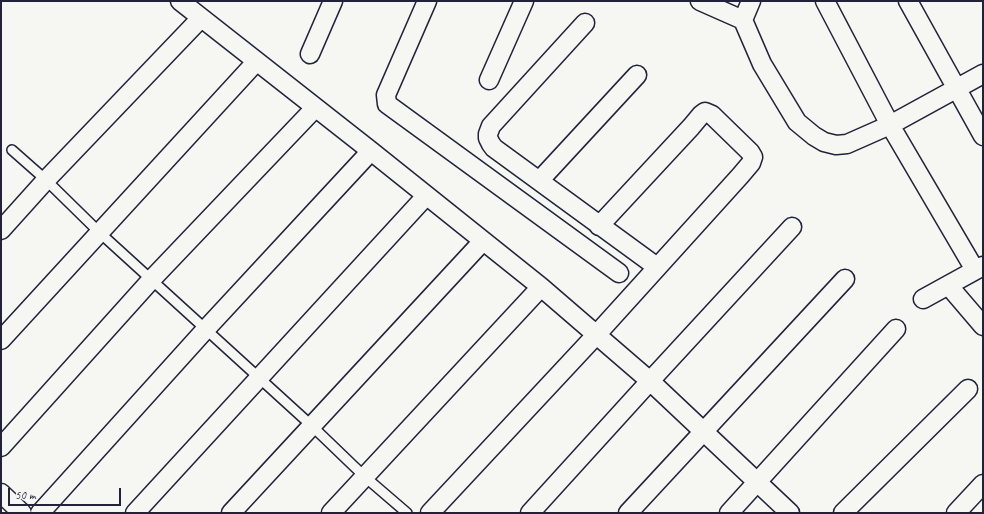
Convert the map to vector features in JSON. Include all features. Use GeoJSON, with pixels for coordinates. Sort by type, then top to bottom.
{"type":"FeatureCollection","features":[{"type":"Feature","properties":{"kind":"street"},"geometry":{"type":"LineString","coordinates":[[180,1],[371,151],[541,287],[597,334],[650,381],[790,513]]}},
{"type":"Feature","properties":{"kind":"street"},"geometry":{"type":"LineString","coordinates":[[310,54],[333,1]]}},
{"type":"Feature","properties":{"kind":"street"},"geometry":{"type":"LineString","coordinates":[[427,1],[386,95],[388,104],[619,273]]}},
{"type":"Feature","properties":{"kind":"street"},"geometry":{"type":"LineString","coordinates":[[489,80],[524,1]]}},
{"type":"Feature","properties":{"kind":"street"},"geometry":{"type":"LineString","coordinates":[[700,1],[743,20],[762,64],[797,122],[824,142],[836,145],[847,144],[890,125],[983,74]]}},
{"type":"Feature","properties":{"kind":"street"},"geometry":{"type":"LineString","coordinates":[[743,20],[751,1]]}},
{"type":"Feature","properties":{"kind":"street"},"geometry":{"type":"LineString","coordinates":[[826,1],[890,125],[979,268],[923,299]]}},
{"type":"Feature","properties":{"kind":"street"},"geometry":{"type":"LineString","coordinates":[[908,1],[983,136]]}},
{"type":"Feature","properties":{"kind":"street"},"geometry":{"type":"LineString","coordinates":[[1,230],[46,180],[201,18]]}},
{"type":"Feature","properties":{"kind":"street"},"geometry":{"type":"LineString","coordinates":[[585,24],[491,126],[488,134],[494,148],[656,267]]}},
{"type":"Feature","properties":{"kind":"street"},"geometry":{"type":"LineString","coordinates":[[1,340],[256,62]]}},
{"type":"Feature","properties":{"kind":"street"},"geometry":{"type":"LineString","coordinates":[[539,181],[637,75]]}},
{"type":"Feature","properties":{"kind":"street"},"geometry":{"type":"LineString","coordinates":[[1,447],[152,279],[315,108]]}},
{"type":"Feature","properties":{"kind":"street"},"geometry":{"type":"LineString","coordinates":[[430,513],[597,334],[751,162],[753,157],[750,152],[712,115],[705,112],[599,226]]}},
{"type":"Feature","properties":{"kind":"street"},"geometry":{"type":"LineString","coordinates":[[40,513],[206,329],[371,151]]}},
{"type":"Feature","properties":{"kind":"street"},"geometry":{"type":"LineString","coordinates":[[135,513],[426,196]]}},
{"type":"Feature","properties":{"kind":"street"},"geometry":{"type":"LineString","coordinates":[[530,513],[792,227]]}},
{"type":"Feature","properties":{"kind":"street"},"geometry":{"type":"LineString","coordinates":[[231,513],[483,241]]}},
{"type":"Feature","properties":{"kind":"street"},"geometry":{"type":"LineString","coordinates":[[628,513],[845,279]]}},
{"type":"Feature","properties":{"kind":"street"},"geometry":{"type":"LineString","coordinates":[[948,285],[983,326]]}},
{"type":"Feature","properties":{"kind":"street"},"geometry":{"type":"LineString","coordinates":[[331,513],[541,287]]}},
{"type":"Feature","properties":{"kind":"street"},"geometry":{"type":"LineString","coordinates":[[729,513],[896,329]]}},
{"type":"Feature","properties":{"kind":"street"},"geometry":{"type":"LineString","coordinates":[[843,513],[968,389]]}},
{"type":"Feature","properties":{"kind":"street"},"geometry":{"type":"LineString","coordinates":[[956,513],[983,484]]}},
{"type":"Feature","properties":{"kind":"street"},"geometry":{"type":"LineString","coordinates":[[1,493],[21,513]]}},
{"type":"Feature","properties":{"kind":"lane"},"geometry":{"type":"LineString","coordinates":[[12,150],[46,180],[99,232],[312,426],[364,476],[407,513]]}}]}
